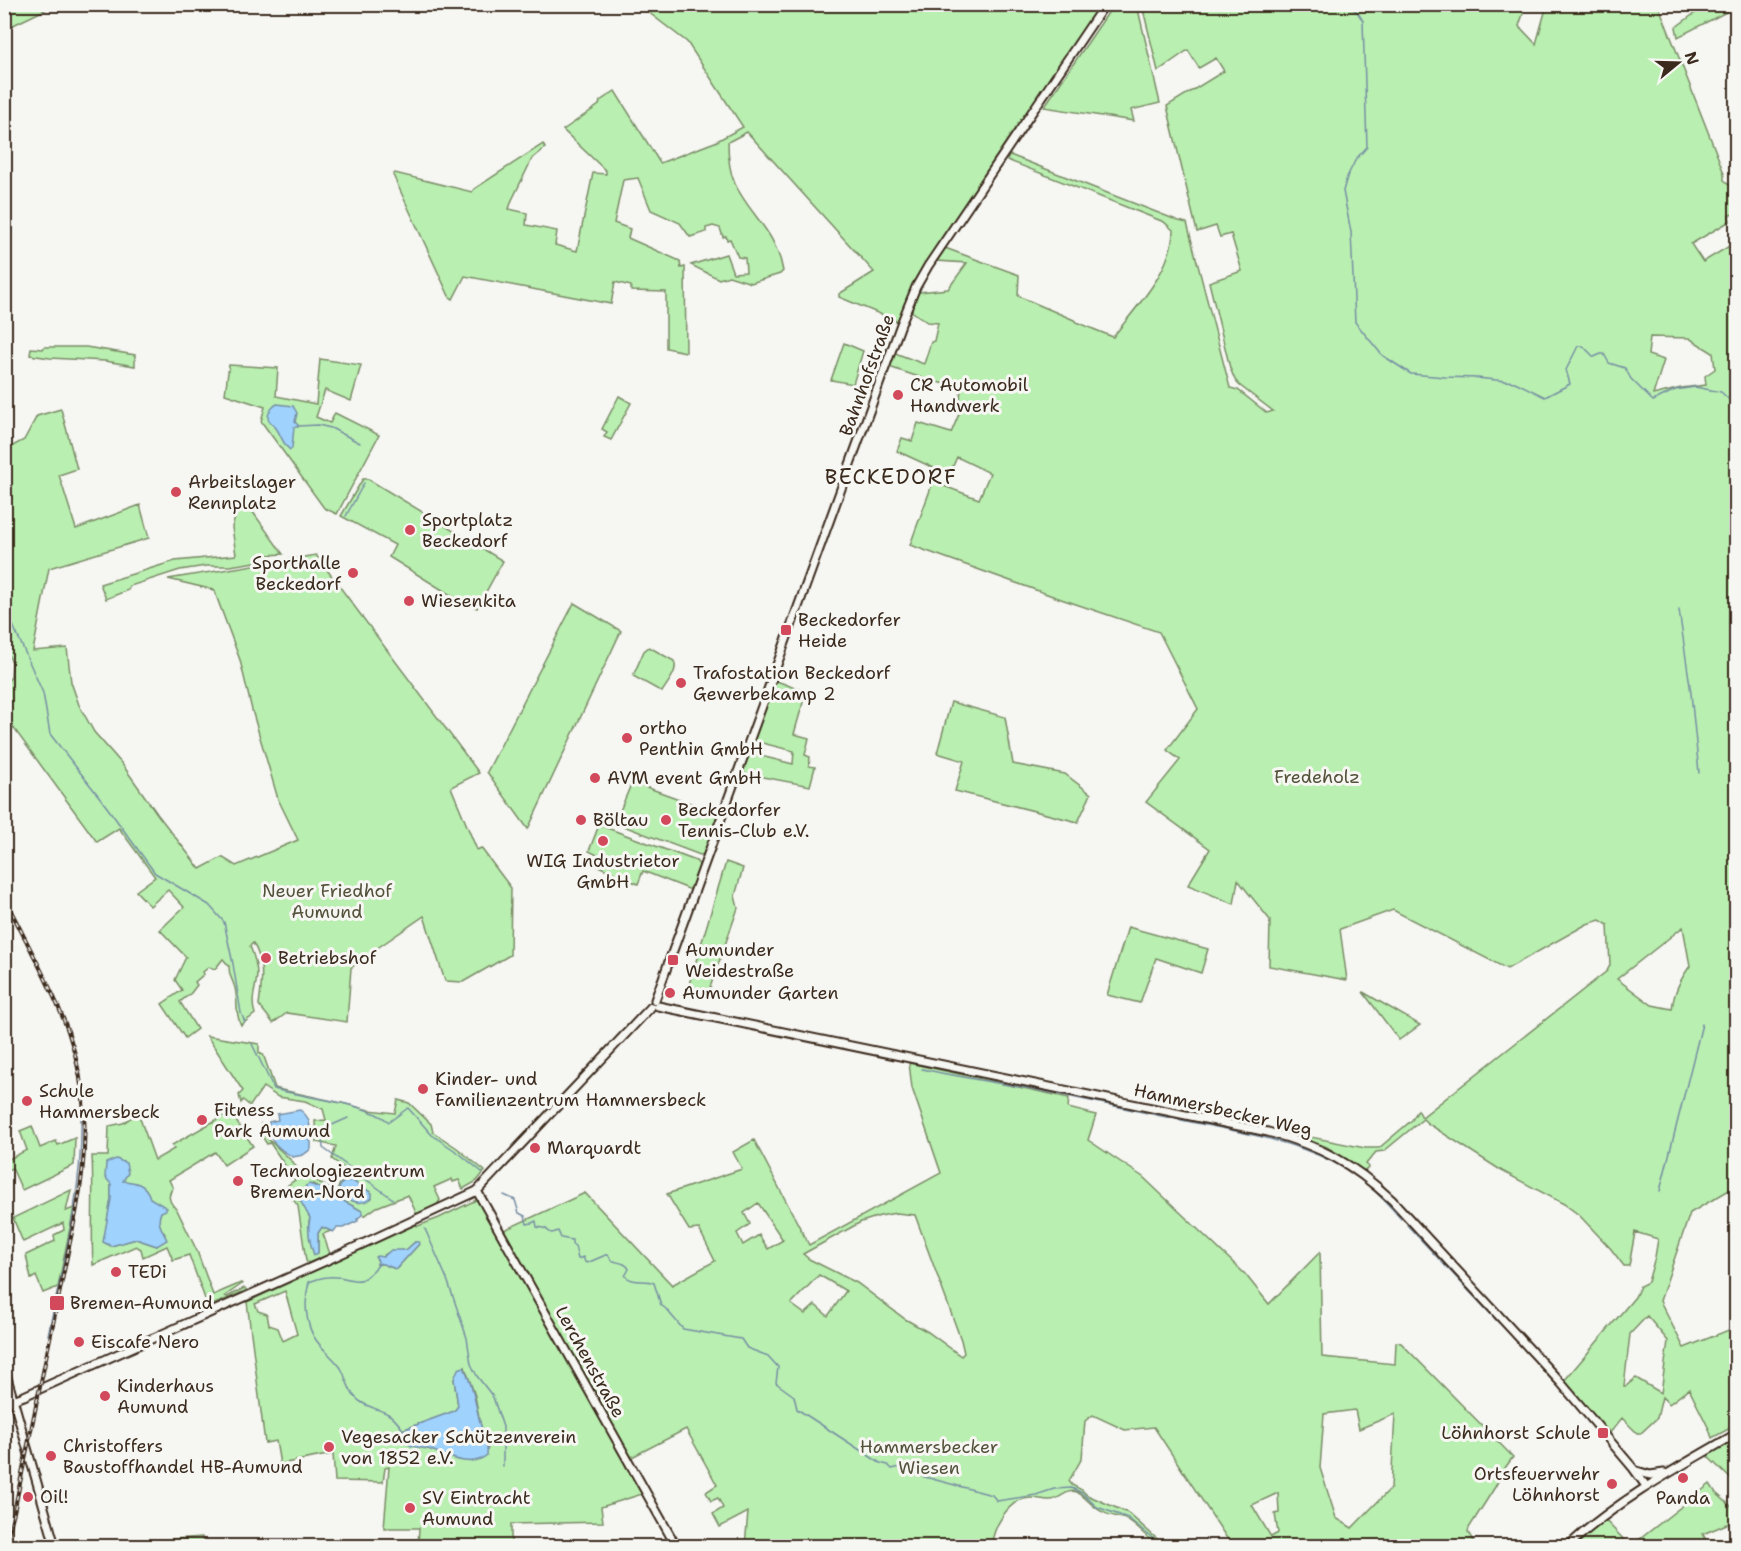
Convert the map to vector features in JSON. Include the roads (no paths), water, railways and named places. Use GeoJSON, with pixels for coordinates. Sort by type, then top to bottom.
{"type":"FeatureCollection","features":[{"type":"Feature","properties":{"kind":"street","name":"Bahnhofstraße"},"geometry":{"type":"LineString","coordinates":[[655,1004],[916,287],[1105,4]]}},
{"type":"Feature","properties":{"kind":"street"},"geometry":{"type":"LineString","coordinates":[[4,1403],[332,1258],[477,1191],[655,1004]]}},
{"type":"Feature","properties":{"kind":"street","name":"Hammersbecker Weg"},"geometry":{"type":"LineString","coordinates":[[655,1004],[1268,1132],[1323,1150],[1364,1175],[1392,1200],[1561,1383],[1646,1486]]}},
{"type":"Feature","properties":{"kind":"street","name":"Lerchenstraße"},"geometry":{"type":"LineString","coordinates":[[477,1191],[676,1546]]}},
{"type":"Feature","properties":{"kind":"street"},"geometry":{"type":"LineString","coordinates":[[4,1367],[55,1546]]}},
{"type":"Feature","properties":{"kind":"street"},"geometry":{"type":"LineString","coordinates":[[1568,1546],[1606,1514],[1646,1486],[1737,1434]]}},
{"type":"Feature","properties":{"kind":"street"},"geometry":{"type":"LineString","coordinates":[[1632,1468],[1645,1475],[1671,1471]]}},
{"type":"Feature","properties":{"kind":"water"},"geometry":{"type":"Polygon","coordinates":[[[277,404],[293,406],[297,413],[295,422],[298,427],[294,427],[290,450],[268,420],[269,412],[277,404]]]}},
{"type":"Feature","properties":{"kind":"water"},"geometry":{"type":"Polygon","coordinates":[[[300,1110],[309,1122],[310,1129],[307,1137],[311,1142],[311,1149],[303,1155],[293,1157],[283,1151],[271,1138],[268,1128],[269,1122],[278,1120],[277,1114],[300,1110]]]}},
{"type":"Feature","properties":{"kind":"water"},"geometry":{"type":"Polygon","coordinates":[[[116,1159],[126,1163],[128,1173],[123,1181],[143,1186],[150,1198],[167,1208],[161,1212],[159,1220],[167,1240],[157,1246],[136,1239],[111,1246],[103,1242],[111,1199],[111,1184],[105,1177],[106,1163],[116,1159]]]}},
{"type":"Feature","properties":{"kind":"water"},"geometry":{"type":"Polygon","coordinates":[[[351,1180],[372,1193],[372,1198],[358,1202],[341,1193],[339,1188],[342,1183],[351,1180]]]}},
{"type":"Feature","properties":{"kind":"water"},"geometry":{"type":"Polygon","coordinates":[[[309,1184],[362,1211],[358,1221],[343,1228],[337,1228],[333,1232],[322,1227],[318,1233],[318,1253],[314,1255],[309,1236],[310,1218],[297,1195],[301,1195],[309,1184]]]}},
{"type":"Feature","properties":{"kind":"water"},"geometry":{"type":"Polygon","coordinates":[[[415,1242],[419,1244],[396,1269],[377,1264],[375,1257],[383,1257],[391,1250],[406,1250],[415,1242]]]}},
{"type":"Feature","properties":{"kind":"water"},"geometry":{"type":"Polygon","coordinates":[[[464,1367],[472,1387],[486,1442],[487,1455],[473,1461],[458,1460],[406,1443],[401,1434],[405,1429],[454,1411],[458,1406],[454,1379],[458,1369],[464,1367]]]}},
{"type":"Feature","properties":{"kind":"waterway"},"geometry":{"type":"LineString","coordinates":[[1348,4],[1363,21],[1367,147],[1356,159],[1343,191],[1351,232],[1355,322],[1382,355],[1411,374],[1515,382],[1545,397],[1570,384],[1566,370],[1578,346],[1583,346],[1594,357],[1604,354],[1609,363],[1625,368],[1631,379],[1653,401],[1675,390],[1695,387],[1721,392],[1736,406]]}},
{"type":"Feature","properties":{"kind":"waterway"},"geometry":{"type":"LineString","coordinates":[[298,426],[318,425],[331,428],[360,443]]}},
{"type":"Feature","properties":{"kind":"waterway"},"geometry":{"type":"LineString","coordinates":[[346,516],[364,483]]}},
{"type":"Feature","properties":{"kind":"waterway"},"geometry":{"type":"LineString","coordinates":[[4,605],[43,693],[50,734],[155,873],[209,905],[224,922],[241,1013],[245,1022]]}},
{"type":"Feature","properties":{"kind":"waterway"},"geometry":{"type":"LineString","coordinates":[[1679,610],[1691,693],[1699,773]]}},
{"type":"Feature","properties":{"kind":"waterway"},"geometry":{"type":"LineString","coordinates":[[1660,1191],[1702,1024]]}},
{"type":"Feature","properties":{"kind":"waterway"},"geometry":{"type":"LineString","coordinates":[[252,1044],[274,1089],[351,1105],[379,1115],[389,1122],[408,1108],[432,1135],[482,1172]]}},
{"type":"Feature","properties":{"kind":"waterway"},"geometry":{"type":"LineString","coordinates":[[922,1069],[1065,1095],[1260,1136],[1296,1147],[1314,1153],[1351,1172],[1378,1194],[1401,1219]]}},
{"type":"Feature","properties":{"kind":"waterway"},"geometry":{"type":"LineString","coordinates":[[48,1335],[66,1254],[75,1199],[79,1172],[81,1116]]}},
{"type":"Feature","properties":{"kind":"waterway"},"geometry":{"type":"LineString","coordinates":[[348,1118],[321,1130],[323,1148],[393,1199]]}},
{"type":"Feature","properties":{"kind":"waterway"},"geometry":{"type":"LineString","coordinates":[[504,1195],[515,1200],[519,1213],[525,1216],[527,1224],[536,1221],[537,1227],[544,1228],[551,1233],[558,1231],[561,1238],[572,1240],[578,1259],[583,1257],[587,1263],[608,1254],[611,1260],[628,1267],[625,1276],[628,1278],[654,1283],[661,1305],[683,1329],[741,1339],[747,1348],[768,1356],[778,1367],[776,1383],[794,1396],[797,1409],[880,1463],[892,1469],[900,1467],[910,1473],[992,1495],[997,1501],[1036,1495],[1054,1489],[1072,1488],[1082,1493],[1097,1507],[1128,1518],[1162,1546]]}},
{"type":"Feature","properties":{"kind":"waterway"},"geometry":{"type":"LineString","coordinates":[[1407,1225],[1499,1323]]}},
{"type":"Feature","properties":{"kind":"waterway"},"geometry":{"type":"LineString","coordinates":[[425,1229],[447,1279],[467,1338],[471,1364],[493,1397],[503,1427],[503,1466]]}},
{"type":"Feature","properties":{"kind":"waterway"},"geometry":{"type":"LineString","coordinates":[[380,1263],[360,1280],[328,1277],[309,1282],[306,1312],[312,1334],[341,1368],[355,1397],[390,1416],[404,1431]]}},
{"type":"Feature","properties":{"kind":"railway"},"geometry":{"type":"LineString","coordinates":[[4,897],[62,1014],[80,1076],[84,1122],[83,1167],[76,1213],[5,1546]]}},
{"type":"Feature","properties":{"kind":"place","name":"CR Automobil Handwerk"},"geometry":{"type":"Point","coordinates":[898,395]}},
{"type":"Feature","properties":{"kind":"place","name":"Arbeitslager Rennplatz"},"geometry":{"type":"Point","coordinates":[176,492]}},
{"type":"Feature","properties":{"kind":"place","name":"Sportplatz Beckedorf"},"geometry":{"type":"Point","coordinates":[410,530]}},
{"type":"Feature","properties":{"kind":"place","name":"Sporthalle Beckedorf"},"geometry":{"type":"Point","coordinates":[353,573]}},
{"type":"Feature","properties":{"kind":"place","name":"Wiesenkita"},"geometry":{"type":"Point","coordinates":[409,601]}},
{"type":"Feature","properties":{"kind":"place","name":"Beckedorfer Heide"},"geometry":{"type":"Point","coordinates":[786,630]}},
{"type":"Feature","properties":{"kind":"place","name":"Trafostation Beckedorf Gewerbekamp 2"},"geometry":{"type":"Point","coordinates":[681,683]}},
{"type":"Feature","properties":{"kind":"place","name":"ortho Penthin GmbH"},"geometry":{"type":"Point","coordinates":[627,738]}},
{"type":"Feature","properties":{"kind":"place","name":"AVM event GmbH"},"geometry":{"type":"Point","coordinates":[595,778]}},
{"type":"Feature","properties":{"kind":"place","name":"Böltau"},"geometry":{"type":"Point","coordinates":[581,820]}},
{"type":"Feature","properties":{"kind":"place","name":"Beckedorfer Tennis-Club e.V."},"geometry":{"type":"Point","coordinates":[666,820]}},
{"type":"Feature","properties":{"kind":"place","name":"WIG Industrietor GmbH"},"geometry":{"type":"Point","coordinates":[603,841]}},
{"type":"Feature","properties":{"kind":"place","name":"Betriebshof"},"geometry":{"type":"Point","coordinates":[266,958]}},
{"type":"Feature","properties":{"kind":"place","name":"Aumunder Weidestraße"},"geometry":{"type":"Point","coordinates":[673,960]}},
{"type":"Feature","properties":{"kind":"place","name":"Aumunder Garten"},"geometry":{"type":"Point","coordinates":[670,993]}},
{"type":"Feature","properties":{"kind":"place","name":"Kinder- und Familienzentrum Hammersbeck"},"geometry":{"type":"Point","coordinates":[423,1089]}},
{"type":"Feature","properties":{"kind":"place","name":"Schule Hammersbeck"},"geometry":{"type":"Point","coordinates":[27,1101]}},
{"type":"Feature","properties":{"kind":"place","name":"Fitness Park Aumund"},"geometry":{"type":"Point","coordinates":[202,1120]}},
{"type":"Feature","properties":{"kind":"place","name":"Marquardt"},"geometry":{"type":"Point","coordinates":[535,1148]}},
{"type":"Feature","properties":{"kind":"place","name":"Technologiezentrum Bremen-Nord"},"geometry":{"type":"Point","coordinates":[238,1181]}},
{"type":"Feature","properties":{"kind":"place","name":"TEDi"},"geometry":{"type":"Point","coordinates":[116,1272]}},
{"type":"Feature","properties":{"kind":"place","name":"Bremen-Aumund"},"geometry":{"type":"Point","coordinates":[57,1303]}},
{"type":"Feature","properties":{"kind":"place","name":"Eiscafe Nero"},"geometry":{"type":"Point","coordinates":[79,1342]}},
{"type":"Feature","properties":{"kind":"place","name":"Kinderhaus Aumund"},"geometry":{"type":"Point","coordinates":[105,1396]}},
{"type":"Feature","properties":{"kind":"place","name":"Löhnhorst Schule"},"geometry":{"type":"Point","coordinates":[1603,1433]}},
{"type":"Feature","properties":{"kind":"place","name":"Vegesacker Schützenverein von 1852 e.V."},"geometry":{"type":"Point","coordinates":[329,1447]}},
{"type":"Feature","properties":{"kind":"place","name":"Christoffers Baustoffhandel HB-Aumund"},"geometry":{"type":"Point","coordinates":[51,1456]}},
{"type":"Feature","properties":{"kind":"place","name":"Panda"},"geometry":{"type":"Point","coordinates":[1683,1478]}},
{"type":"Feature","properties":{"kind":"place","name":"Ortsfeuerwehr Löhnhorst"},"geometry":{"type":"Point","coordinates":[1612,1484]}},
{"type":"Feature","properties":{"kind":"place","name":"Oil!"},"geometry":{"type":"Point","coordinates":[28,1497]}},
{"type":"Feature","properties":{"kind":"place","name":"SV Eintracht Aumund"},"geometry":{"type":"Point","coordinates":[410,1508]}},
{"type":"Feature","properties":{"kind":"district","name":"BECKEDORF"},"geometry":{"type":"Point","coordinates":[891,477]}},
{"type":"Feature","properties":{"kind":"park label","name":"Fredeholz"},"geometry":{"type":"Point","coordinates":[1317,777]}},
{"type":"Feature","properties":{"kind":"park label","name":"Neuer Friedhof Aumund"},"geometry":{"type":"Point","coordinates":[327,901]}},
{"type":"Feature","properties":{"kind":"park label","name":"Hammersbecker Wiesen"},"geometry":{"type":"Point","coordinates":[929,1457]}}]}
